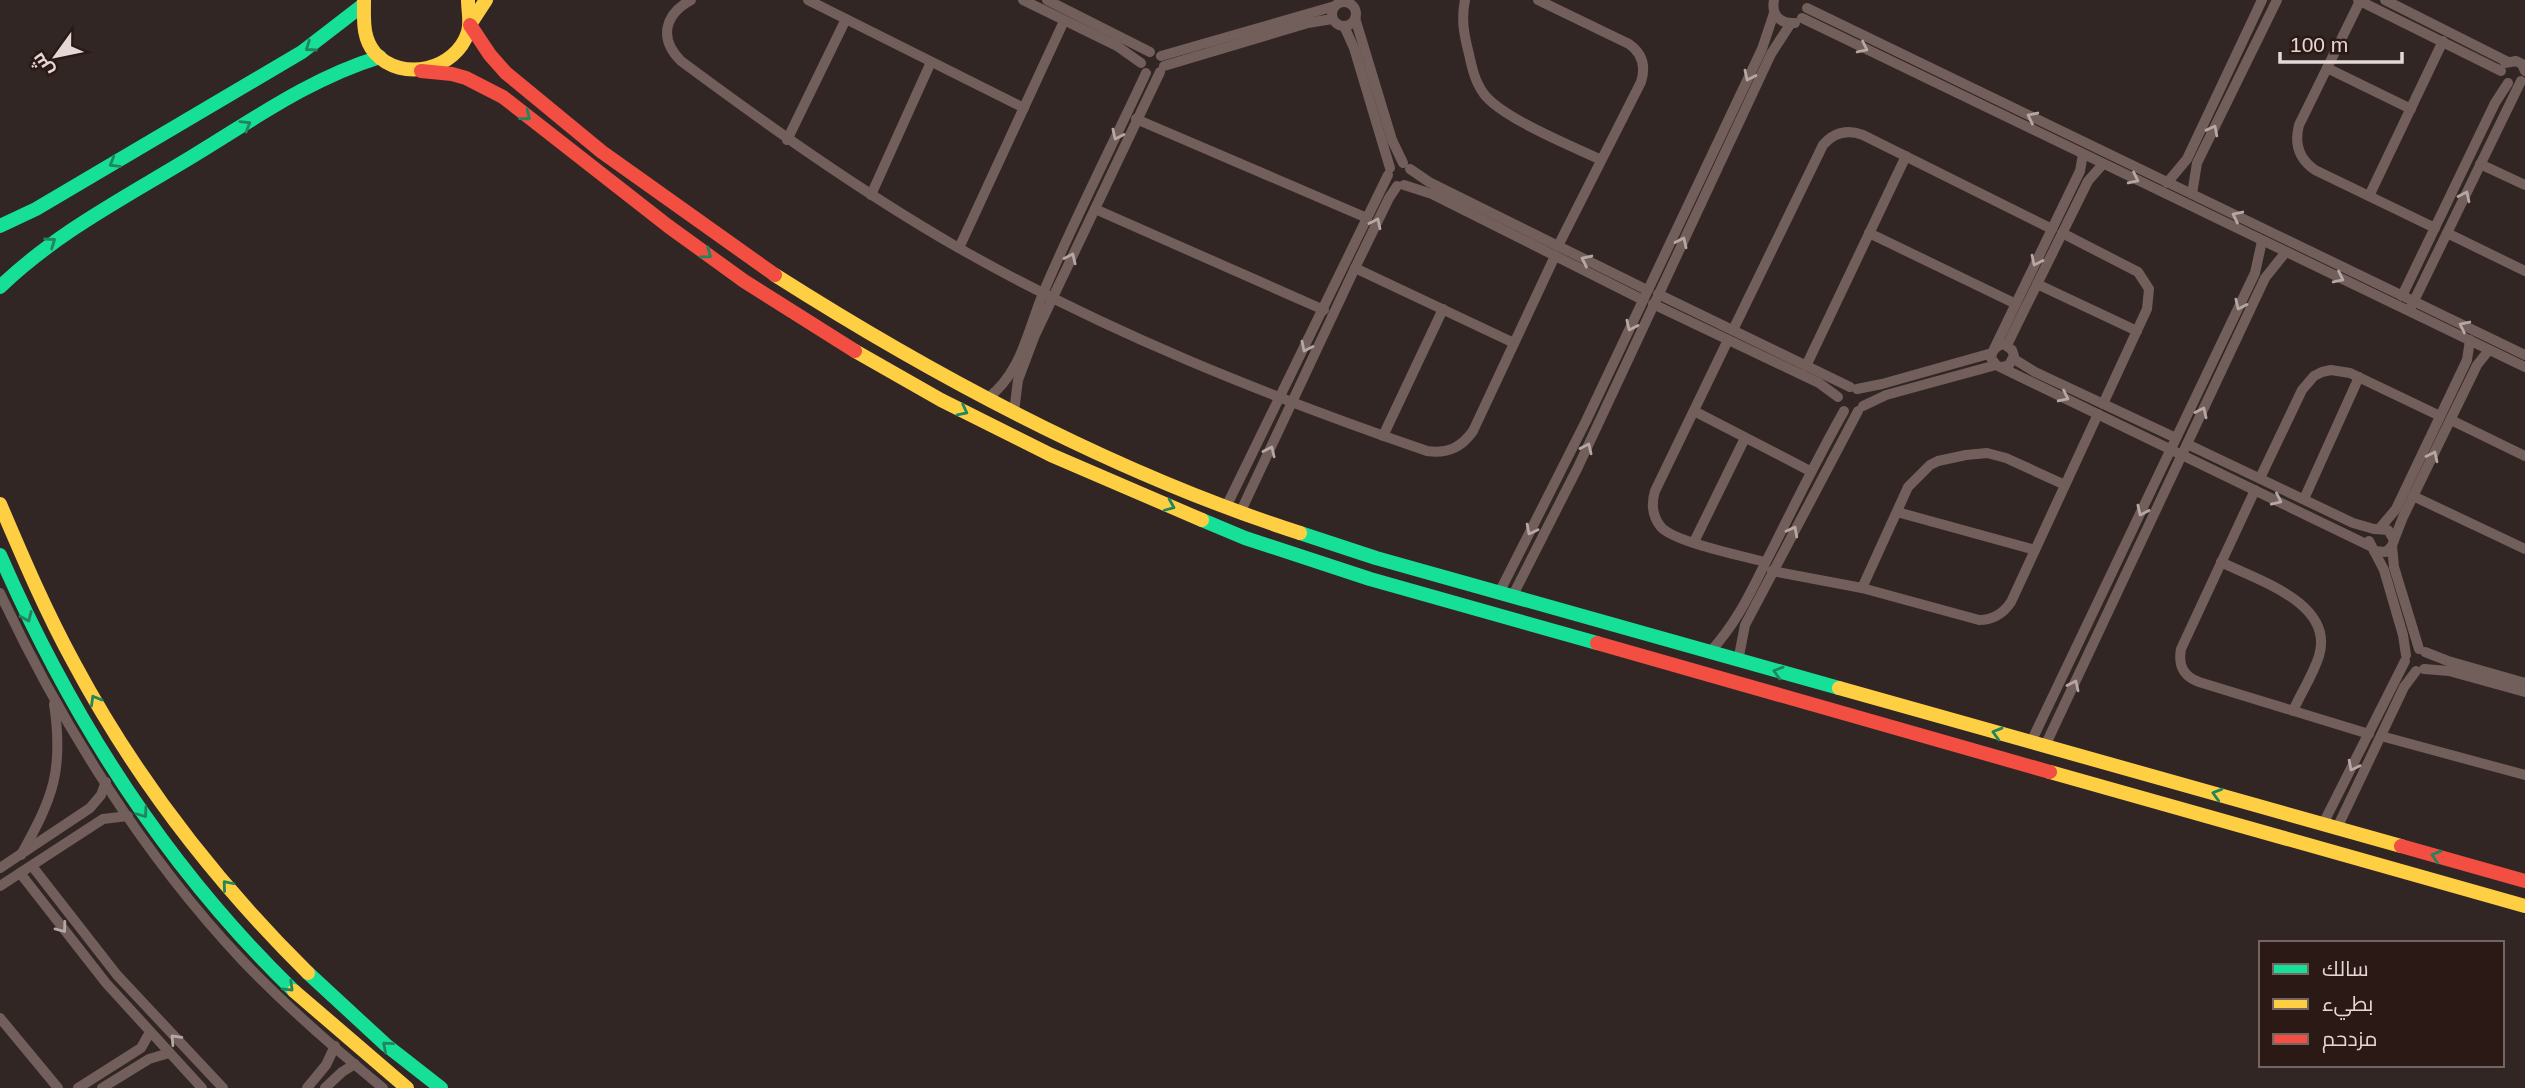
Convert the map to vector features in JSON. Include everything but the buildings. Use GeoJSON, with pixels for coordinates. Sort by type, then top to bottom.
{"type":"FeatureCollection","features":[{"type":"Feature","properties":{"kind":"street"},"geometry":{"type":"LineString","coordinates":[[421,71],[441,65],[457,53],[468,35],[468,0]]}},
{"type":"Feature","properties":{"kind":"street"},"geometry":{"type":"LineString","coordinates":[[470,24],[486,0]]}},
{"type":"Feature","properties":{"kind":"street"},"geometry":{"type":"LineString","coordinates":[[691,0],[680,6],[668,24],[667,38],[674,54],[787,140],[871,195],[959,248],[1165,352],[1292,404],[1436,452],[1445,452],[1461,444],[1473,431],[1514,343],[1553,249],[1643,75],[1643,60],[1629,44],[1538,0]]}},
{"type":"Feature","properties":{"kind":"street"},"geometry":{"type":"LineString","coordinates":[[808,0],[1024,108]]}},
{"type":"Feature","properties":{"kind":"street"},"geometry":{"type":"LineString","coordinates":[[1023,0],[1123,50],[1141,63],[1146,73]]}},
{"type":"Feature","properties":{"kind":"street"},"geometry":{"type":"LineString","coordinates":[[1047,0],[1150,52],[1162,64]]}},
{"type":"Feature","properties":{"kind":"street"},"geometry":{"type":"LineString","coordinates":[[1465,0],[1464,36],[1473,71],[1484,94],[1502,111],[1601,160]]}},
{"type":"Feature","properties":{"kind":"street"},"geometry":{"type":"LineString","coordinates":[[1761,0],[1773,7],[1783,22],[1791,23]]}},
{"type":"Feature","properties":{"kind":"street"},"geometry":{"type":"LineString","coordinates":[[2167,183],[2187,159],[2262,0]]}},
{"type":"Feature","properties":{"kind":"street"},"geometry":{"type":"LineString","coordinates":[[2192,194],[2197,163],[2277,0]]}},
{"type":"Feature","properties":{"kind":"street"},"geometry":{"type":"LineString","coordinates":[[2435,228],[2315,170],[2304,161],[2298,148],[2299,125],[2359,0],[2501,71]]}},
{"type":"Feature","properties":{"kind":"street"},"geometry":{"type":"LineString","coordinates":[[2385,0],[2508,62]]}},
{"type":"Feature","properties":{"kind":"street"},"geometry":{"type":"LineString","coordinates":[[364,2],[365,33],[380,57],[399,68],[452,74],[479,83],[503,97],[753,288],[801,320],[941,400],[1051,455],[1245,538],[1370,579],[2525,906]]}},
{"type":"Feature","properties":{"kind":"street"},"geometry":{"type":"LineString","coordinates":[[0,226],[40,206],[302,52],[364,2]]}},
{"type":"Feature","properties":{"kind":"street"},"geometry":{"type":"LineString","coordinates":[[1146,73],[1155,75],[1162,64],[1341,3],[1355,9]]}},
{"type":"Feature","properties":{"kind":"street"},"geometry":{"type":"LineString","coordinates":[[1332,19],[1341,3]]}},
{"type":"Feature","properties":{"kind":"street"},"geometry":{"type":"LineString","coordinates":[[1723,143],[1774,48],[1791,23],[1802,18],[1807,4],[2103,164],[2286,253],[2525,355]]}},
{"type":"Feature","properties":{"kind":"street"},"geometry":{"type":"LineString","coordinates":[[1505,595],[1586,421],[1650,297],[1723,143],[1765,43],[1773,7]]}},
{"type":"Feature","properties":{"kind":"street"},"geometry":{"type":"LineString","coordinates":[[1332,19],[1344,26],[1351,24],[1355,9]]}},
{"type":"Feature","properties":{"kind":"street"},"geometry":{"type":"LineString","coordinates":[[1240,513],[1389,198],[1411,179],[1392,140],[1355,9]]}},
{"type":"Feature","properties":{"kind":"street"},"geometry":{"type":"LineString","coordinates":[[1802,18],[2192,194],[2402,296],[2411,306],[2470,341],[2525,367]]}},
{"type":"Feature","properties":{"kind":"street"},"geometry":{"type":"LineString","coordinates":[[787,140],[846,19]]}},
{"type":"Feature","properties":{"kind":"street"},"geometry":{"type":"LineString","coordinates":[[1266,30],[1332,19]]}},
{"type":"Feature","properties":{"kind":"street"},"geometry":{"type":"LineString","coordinates":[[959,248],[1065,20]]}},
{"type":"Feature","properties":{"kind":"street"},"geometry":{"type":"LineString","coordinates":[[470,24],[498,64],[583,136],[679,209],[806,296],[912,358],[1065,438],[1240,513],[1376,558],[1505,595],[2525,881]]}},
{"type":"Feature","properties":{"kind":"street"},"geometry":{"type":"LineString","coordinates":[[1344,26],[1354,48],[1391,182],[1432,194],[1553,249],[1781,359],[1838,397]]}},
{"type":"Feature","properties":{"kind":"street"},"geometry":{"type":"LineString","coordinates":[[2369,196],[2443,41]]}},
{"type":"Feature","properties":{"kind":"street"},"geometry":{"type":"LineString","coordinates":[[1141,63],[1143,57],[1150,52]]}},
{"type":"Feature","properties":{"kind":"street"},"geometry":{"type":"LineString","coordinates":[[0,287],[47,244],[93,215],[291,97],[339,71],[380,57]]}},
{"type":"Feature","properties":{"kind":"street"},"geometry":{"type":"LineString","coordinates":[[2513,60],[2524,73],[2516,84],[2508,83],[2502,78],[2501,71],[2513,60]]}},
{"type":"Feature","properties":{"kind":"street"},"geometry":{"type":"LineString","coordinates":[[871,195],[932,61]]}},
{"type":"Feature","properties":{"kind":"street"},"geometry":{"type":"LineString","coordinates":[[1014,412],[1018,380],[1048,295],[1095,209],[1162,64]]}},
{"type":"Feature","properties":{"kind":"street"},"geometry":{"type":"LineString","coordinates":[[2327,68],[2411,109]]}},
{"type":"Feature","properties":{"kind":"street"},"geometry":{"type":"LineString","coordinates":[[2228,70],[2240,76]]}},
{"type":"Feature","properties":{"kind":"street"},"geometry":{"type":"LineString","coordinates":[[988,398],[1003,386],[1018,360],[1146,73]]}},
{"type":"Feature","properties":{"kind":"street"},"geometry":{"type":"LineString","coordinates":[[2411,306],[2524,73]]}},
{"type":"Feature","properties":{"kind":"street"},"geometry":{"type":"LineString","coordinates":[[503,97],[517,82]]}},
{"type":"Feature","properties":{"kind":"street"},"geometry":{"type":"LineString","coordinates":[[2402,296],[2495,103],[2508,83]]}},
{"type":"Feature","properties":{"kind":"street"},"geometry":{"type":"LineString","coordinates":[[1136,119],[1367,218]]}},
{"type":"Feature","properties":{"kind":"street"},"geometry":{"type":"LineString","coordinates":[[1845,131],[1854,132],[2057,231],[2130,267],[2145,279],[2150,299],[2035,550],[2007,608],[2001,614],[1986,620],[1769,567],[1676,537],[1660,526],[1652,509],[1654,491],[1823,145],[1829,138],[1845,131]]}},
{"type":"Feature","properties":{"kind":"street"},"geometry":{"type":"LineString","coordinates":[[571,151],[583,136]]}},
{"type":"Feature","properties":{"kind":"street"},"geometry":{"type":"LineString","coordinates":[[2007,345],[2037,284],[2080,171],[2083,154]]}},
{"type":"Feature","properties":{"kind":"street"},"geometry":{"type":"LineString","coordinates":[[1806,366],[1906,156]]}},
{"type":"Feature","properties":{"kind":"street"},"geometry":{"type":"LineString","coordinates":[[1226,507],[1389,172],[1396,164],[1406,166],[1436,186],[1553,249]]}},
{"type":"Feature","properties":{"kind":"street"},"geometry":{"type":"LineString","coordinates":[[2103,164],[2090,176],[2057,231],[1993,351],[1999,366],[2176,438]]}},
{"type":"Feature","properties":{"kind":"street"},"geometry":{"type":"LineString","coordinates":[[2480,164],[2525,184]]}},
{"type":"Feature","properties":{"kind":"street"},"geometry":{"type":"LineString","coordinates":[[1095,209],[1324,310]]}},
{"type":"Feature","properties":{"kind":"street"},"geometry":{"type":"LineString","coordinates":[[2038,744],[2085,630],[2255,273],[2260,227]]}},
{"type":"Feature","properties":{"kind":"street"},"geometry":{"type":"LineString","coordinates":[[1869,233],[2016,304]]}},
{"type":"Feature","properties":{"kind":"street"},"geometry":{"type":"LineString","coordinates":[[2446,233],[2525,271]]}},
{"type":"Feature","properties":{"kind":"street"},"geometry":{"type":"LineString","coordinates":[[2038,744],[2097,636],[2265,278],[2286,253]]}},
{"type":"Feature","properties":{"kind":"street"},"geometry":{"type":"LineString","coordinates":[[1355,268],[1514,343]]}},
{"type":"Feature","properties":{"kind":"street"},"geometry":{"type":"LineString","coordinates":[[0,296],[13,274]]}},
{"type":"Feature","properties":{"kind":"street"},"geometry":{"type":"LineString","coordinates":[[2037,284],[2137,331]]}},
{"type":"Feature","properties":{"kind":"street"},"geometry":{"type":"LineString","coordinates":[[1505,595],[1597,426],[1650,297]]}},
{"type":"Feature","properties":{"kind":"street"},"geometry":{"type":"LineString","coordinates":[[1383,436],[1443,309]]}},
{"type":"Feature","properties":{"kind":"street"},"geometry":{"type":"LineString","coordinates":[[2014,359],[2182,455],[2382,553],[2393,543],[2413,496],[2467,360],[2470,341]]}},
{"type":"Feature","properties":{"kind":"street"},"geometry":{"type":"LineString","coordinates":[[2001,344],[2007,345],[2014,353],[2014,359],[2009,365],[1886,395],[1851,413],[1844,411],[1838,403],[1838,397],[1843,390],[1882,384],[1993,351],[2001,344]]}},
{"type":"Feature","properties":{"kind":"street"},"geometry":{"type":"LineString","coordinates":[[2489,350],[2445,418],[2396,509],[2369,538],[2384,570],[2410,669],[2449,671],[2525,692]]}},
{"type":"Feature","properties":{"kind":"street"},"geometry":{"type":"LineString","coordinates":[[903,379],[913,371],[912,358]]}},
{"type":"Feature","properties":{"kind":"street"},"geometry":{"type":"LineString","coordinates":[[1710,652],[1738,618],[1805,510],[1860,408],[1862,394],[1853,388],[1806,366],[1781,359]]}},
{"type":"Feature","properties":{"kind":"street"},"geometry":{"type":"LineString","coordinates":[[2213,362],[2223,367]]}},
{"type":"Feature","properties":{"kind":"street"},"geometry":{"type":"LineString","coordinates":[[2260,478],[2307,382],[2314,376],[2332,370],[2341,370],[2359,377],[2525,456]]}},
{"type":"Feature","properties":{"kind":"street"},"geometry":{"type":"LineString","coordinates":[[2304,499],[2359,377]]}},
{"type":"Feature","properties":{"kind":"street"},"geometry":{"type":"LineString","coordinates":[[941,400],[943,386],[951,379]]}},
{"type":"Feature","properties":{"kind":"street"},"geometry":{"type":"LineString","coordinates":[[1694,411],[1811,471]]}},
{"type":"Feature","properties":{"kind":"street"},"geometry":{"type":"LineString","coordinates":[[1738,661],[1745,625],[1794,506],[1844,411]]}},
{"type":"Feature","properties":{"kind":"street"},"geometry":{"type":"LineString","coordinates":[[1586,421],[1597,426]]}},
{"type":"Feature","properties":{"kind":"street"},"geometry":{"type":"LineString","coordinates":[[1694,542],[1745,438]]}},
{"type":"Feature","properties":{"kind":"street"},"geometry":{"type":"LineString","coordinates":[[2188,444],[2353,523],[2391,532],[2394,567],[2422,650],[2428,659],[2404,687],[2381,736],[2330,826]]}},
{"type":"Feature","properties":{"kind":"street"},"geometry":{"type":"LineString","coordinates":[[1863,588],[1908,487],[1925,468],[1938,461],[1966,455],[1997,455],[2065,485]]}},
{"type":"Feature","properties":{"kind":"street"},"geometry":{"type":"LineString","coordinates":[[2255,490],[2181,649],[2181,666],[2191,679],[2199,682],[2369,734]]}},
{"type":"Feature","properties":{"kind":"street"},"geometry":{"type":"LineString","coordinates":[[2413,496],[2525,549]]}},
{"type":"Feature","properties":{"kind":"street"},"geometry":{"type":"LineString","coordinates":[[0,504],[47,611],[76,667],[144,779],[177,825],[233,893],[312,978],[392,1050],[441,1088]]}},
{"type":"Feature","properties":{"kind":"street"},"geometry":{"type":"LineString","coordinates":[[1794,506],[1805,510]]}},
{"type":"Feature","properties":{"kind":"street"},"geometry":{"type":"LineString","coordinates":[[1897,512],[2035,550]]}},
{"type":"Feature","properties":{"kind":"street"},"geometry":{"type":"LineString","coordinates":[[0,555],[62,688],[98,748],[168,846],[226,920],[281,978],[329,1023],[407,1088]]}},
{"type":"Feature","properties":{"kind":"street"},"geometry":{"type":"LineString","coordinates":[[2221,562],[2299,601],[2316,620],[2321,644],[2319,656],[2293,711]]}},
{"type":"Feature","properties":{"kind":"street"},"geometry":{"type":"LineString","coordinates":[[2117,564],[2128,569]]}},
{"type":"Feature","properties":{"kind":"street"},"geometry":{"type":"LineString","coordinates":[[0,593],[53,696],[128,816],[178,885],[222,938],[265,983],[383,1088]]}},
{"type":"Feature","properties":{"kind":"street"},"geometry":{"type":"LineString","coordinates":[[2085,630],[2097,636]]}},
{"type":"Feature","properties":{"kind":"street"},"geometry":{"type":"LineString","coordinates":[[1646,656],[1652,647],[1651,636]]}},
{"type":"Feature","properties":{"kind":"street"},"geometry":{"type":"LineString","coordinates":[[1689,670],[1686,658],[1693,648]]}},
{"type":"Feature","properties":{"kind":"street"},"geometry":{"type":"LineString","coordinates":[[2330,826],[2369,734],[2412,650],[2422,650],[2448,661],[2525,683]]}},
{"type":"Feature","properties":{"kind":"street"},"geometry":{"type":"LineString","coordinates":[[21,855],[43,815],[56,776],[59,749],[53,696]]}},
{"type":"Feature","properties":{"kind":"street"},"geometry":{"type":"LineString","coordinates":[[2381,736],[2525,775]]}},
{"type":"Feature","properties":{"kind":"street"},"geometry":{"type":"LineString","coordinates":[[0,868],[90,808],[106,782]]}},
{"type":"Feature","properties":{"kind":"street"},"geometry":{"type":"LineString","coordinates":[[90,808],[99,814],[98,822]]}},
{"type":"Feature","properties":{"kind":"street"},"geometry":{"type":"LineString","coordinates":[[0,886],[98,822],[108,817],[128,816]]}},
{"type":"Feature","properties":{"kind":"street"},"geometry":{"type":"LineString","coordinates":[[2455,886],[2464,876],[2461,863]]}},
{"type":"Feature","properties":{"kind":"street"},"geometry":{"type":"LineString","coordinates":[[32,866],[117,975],[223,1088]]}},
{"type":"Feature","properties":{"kind":"street"},"geometry":{"type":"LineString","coordinates":[[20,873],[85,957],[202,1088]]}},
{"type":"Feature","properties":{"kind":"street"},"geometry":{"type":"LineString","coordinates":[[2497,898],[2496,885],[2505,875]]}},
{"type":"Feature","properties":{"kind":"street"},"geometry":{"type":"LineString","coordinates":[[0,1018],[58,1088]]}},
{"type":"Feature","properties":{"kind":"street"},"geometry":{"type":"LineString","coordinates":[[78,1088],[141,1048],[150,1031]]}},
{"type":"Feature","properties":{"kind":"street"},"geometry":{"type":"LineString","coordinates":[[307,1088],[326,1065],[335,1046]]}},
{"type":"Feature","properties":{"kind":"street"},"geometry":{"type":"LineString","coordinates":[[141,1048],[149,1059]]}},
{"type":"Feature","properties":{"kind":"street"},"geometry":{"type":"LineString","coordinates":[[102,1088],[149,1059],[169,1053]]}},
{"type":"Feature","properties":{"kind":"street"},"geometry":{"type":"LineString","coordinates":[[325,1088],[355,1064]]}},
{"type":"Feature","properties":{"kind":"street"},"geometry":{"type":"LineString","coordinates":[[326,1065],[335,1069],[337,1076]]}},
{"type":"Feature","properties":{"kind":"traffic: fast"},"geometry":{"type":"LineString","coordinates":[[0,226],[36,209],[302,52],[363,5]]}},
{"type":"Feature","properties":{"kind":"traffic: fast"},"geometry":{"type":"LineString","coordinates":[[0,287],[68,232],[261,114],[330,76],[380,57]]}},
{"type":"Feature","properties":{"kind":"traffic: fast"},"geometry":{"type":"LineString","coordinates":[[1202,520],[1245,538],[1370,579],[1597,643]]}},
{"type":"Feature","properties":{"kind":"traffic: fast"},"geometry":{"type":"LineString","coordinates":[[1300,533],[1376,558],[1839,688]]}},
{"type":"Feature","properties":{"kind":"traffic: fast"},"geometry":{"type":"LineString","coordinates":[[0,555],[58,674],[90,732],[126,788],[163,842],[204,893],[294,991]]}},
{"type":"Feature","properties":{"kind":"traffic: fast"},"geometry":{"type":"LineString","coordinates":[[308,973],[386,1045],[441,1088]]}},
{"type":"Feature","properties":{"kind":"traffic: slow"},"geometry":{"type":"LineString","coordinates":[[364,1],[365,28],[375,53],[399,68],[413,70],[440,63],[452,56],[462,45],[469,28],[468,0]]}},
{"type":"Feature","properties":{"kind":"traffic: slow"},"geometry":{"type":"LineString","coordinates":[[471,23],[486,0]]}},
{"type":"Feature","properties":{"kind":"traffic: slow"},"geometry":{"type":"LineString","coordinates":[[775,275],[964,386],[1096,453],[1232,509],[1300,533]]}},
{"type":"Feature","properties":{"kind":"traffic: slow"},"geometry":{"type":"LineString","coordinates":[[855,351],[941,400],[1051,455],[1202,520]]}},
{"type":"Feature","properties":{"kind":"traffic: slow"},"geometry":{"type":"LineString","coordinates":[[0,504],[64,644],[123,747],[179,827],[210,865],[308,973]]}},
{"type":"Feature","properties":{"kind":"traffic: slow"},"geometry":{"type":"LineString","coordinates":[[1839,688],[2401,846]]}},
{"type":"Feature","properties":{"kind":"traffic: slow"},"geometry":{"type":"LineString","coordinates":[[2050,772],[2525,906]]}},
{"type":"Feature","properties":{"kind":"traffic: slow"},"geometry":{"type":"LineString","coordinates":[[294,991],[407,1088]]}},
{"type":"Feature","properties":{"kind":"traffic: jam"},"geometry":{"type":"LineString","coordinates":[[470,25],[506,73],[602,152],[775,275]]}},
{"type":"Feature","properties":{"kind":"traffic: jam"},"geometry":{"type":"LineString","coordinates":[[421,71],[466,78],[503,97],[668,226],[744,281],[855,351]]}},
{"type":"Feature","properties":{"kind":"traffic: jam"},"geometry":{"type":"LineString","coordinates":[[1597,643],[2050,772]]}},
{"type":"Feature","properties":{"kind":"traffic: jam"},"geometry":{"type":"LineString","coordinates":[[2401,846],[2525,881]]}}]}
